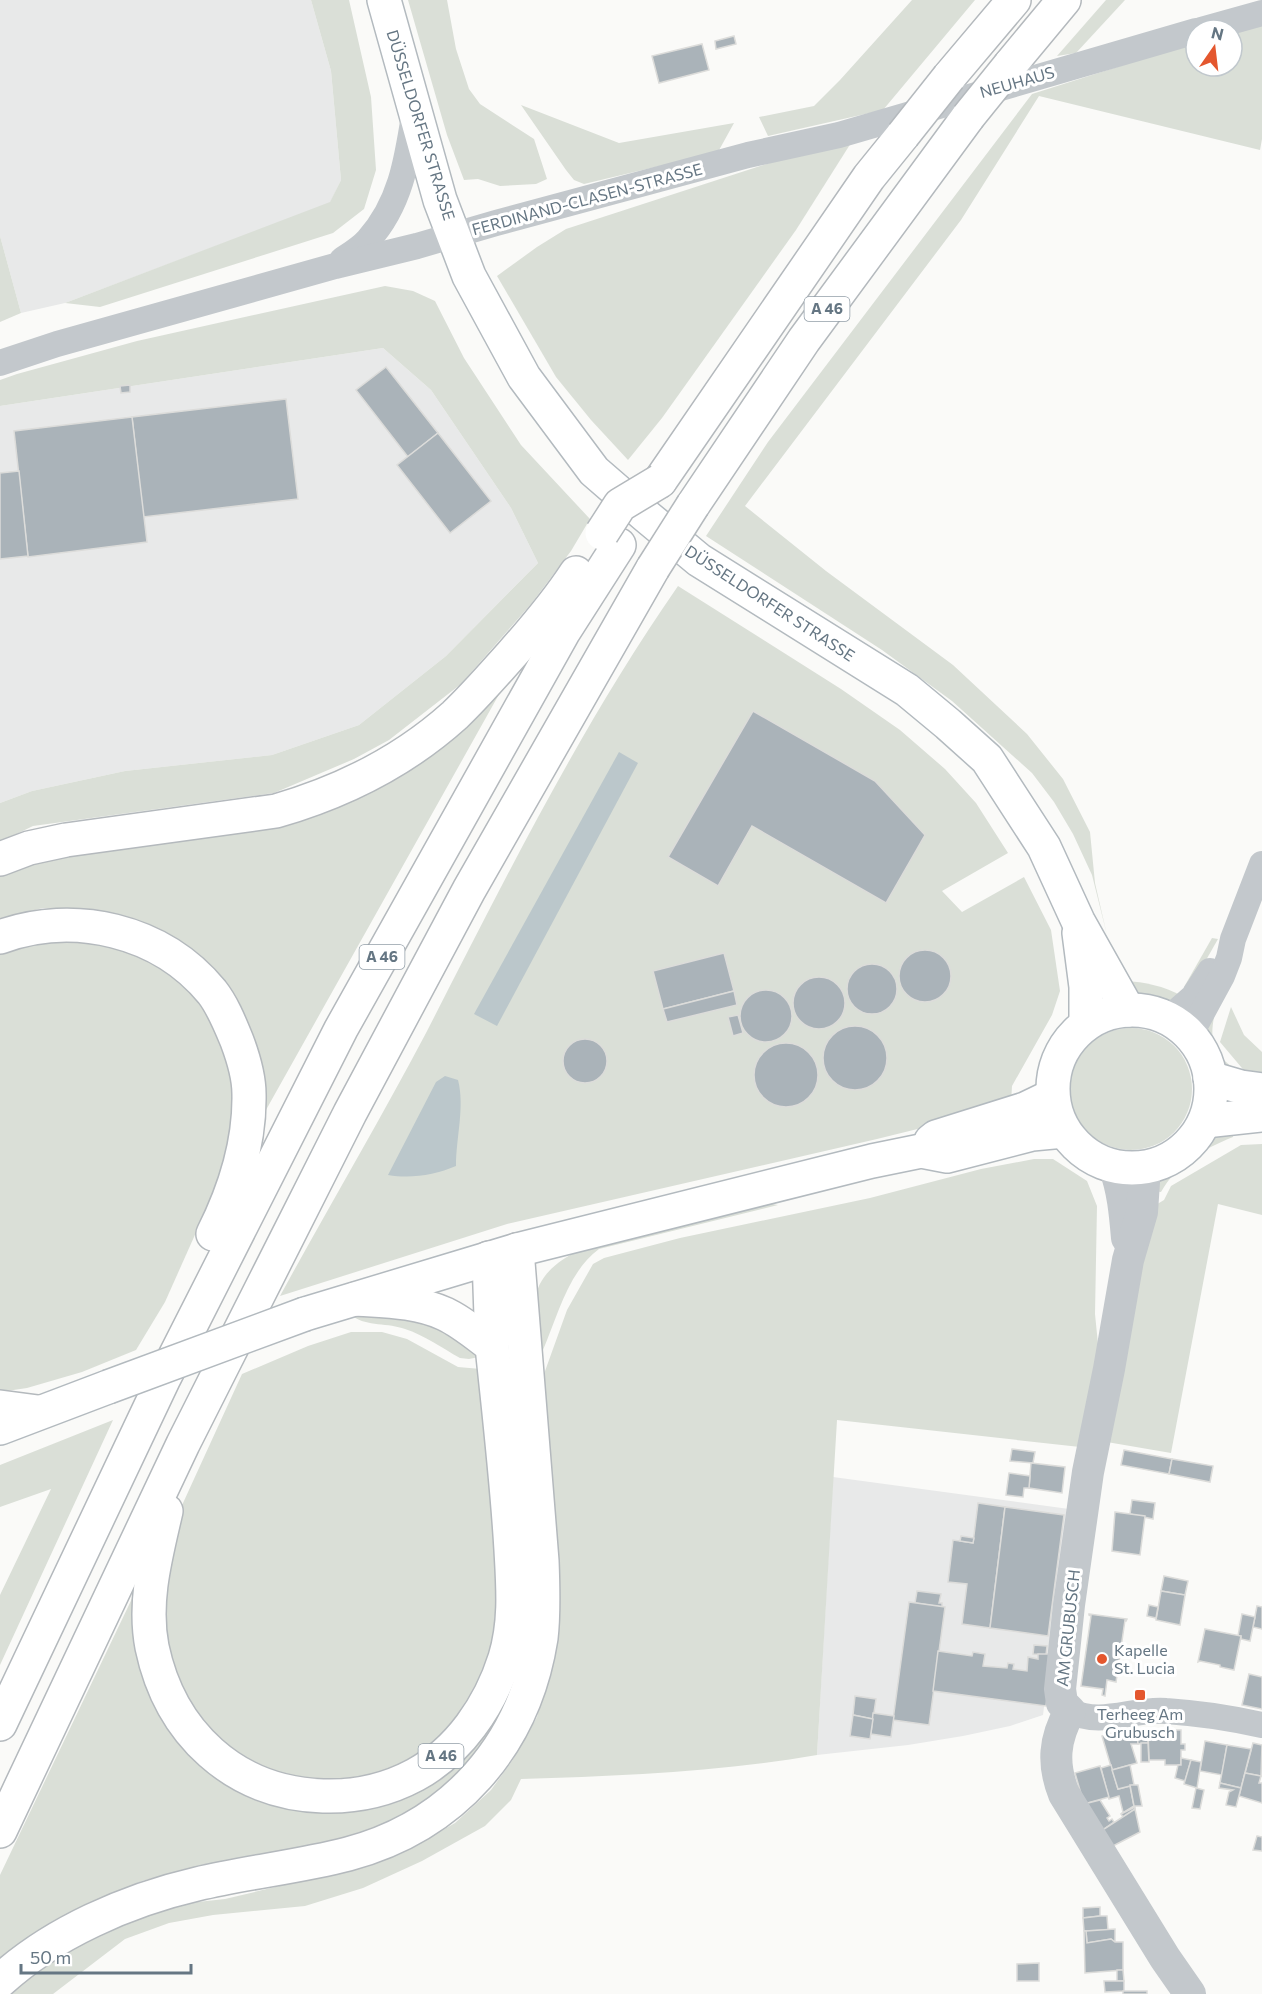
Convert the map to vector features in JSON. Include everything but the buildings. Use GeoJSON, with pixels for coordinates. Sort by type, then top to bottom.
{"type":"FeatureCollection","features":[{"type":"Feature","properties":{"kind":"main road","name":"DÜSSELDORFER STRASSE"},"geometry":{"type":"LineString","coordinates":[[384,0],[440,200],[470,276],[524,377],[594,471],[699,560],[907,690],[987,759],[1044,847],[1078,921],[1128,1010]]}},
{"type":"Feature","properties":{"kind":"main road","name":"A 46"},"geometry":{"type":"LineString","coordinates":[[0,1724],[164,1378],[342,1029],[564,631],[610,539],[620,505],[660,481],[869,177],[1014,0]]}},
{"type":"Feature","properties":{"kind":"main road","name":"A 46"},"geometry":{"type":"LineString","coordinates":[[0,1831],[183,1444],[350,1113],[469,890],[653,568],[804,340],[968,117],[1064,0]]}},
{"type":"Feature","properties":{"kind":"main road"},"geometry":{"type":"LineString","coordinates":[[0,859],[29,848],[66,840],[276,811],[310,801],[353,783],[404,753],[455,715],[484,685],[610,539]]}},
{"type":"Feature","properties":{"kind":"main road","name":"DÜSSELDORFER STRASSE"},"geometry":{"type":"LineString","coordinates":[[1078,921],[1086,987],[1086,1024]]}},
{"type":"Feature","properties":{"kind":"main road"},"geometry":{"type":"LineString","coordinates":[[0,937],[20,929],[66,924],[92,926],[141,939],[179,961],[212,992],[236,1037],[246,1071],[249,1092],[248,1125],[244,1149],[228,1204],[168,1325],[164,1378]]}},
{"type":"Feature","properties":{"kind":"main road"},"geometry":{"type":"LineString","coordinates":[[1128,1010],[1149,1012],[1179,1027],[1203,1056],[1210,1078],[1210,1100],[1205,1121],[1191,1143],[1170,1159],[1130,1167],[1085,1154],[1064,1131],[1056,1114],[1052,1096],[1053,1076],[1059,1056],[1071,1038],[1086,1024],[1106,1014],[1128,1010]]}},
{"type":"Feature","properties":{"kind":"main road"},"geometry":{"type":"LineString","coordinates":[[1210,1078],[1262,1090]]}},
{"type":"Feature","properties":{"kind":"main road"},"geometry":{"type":"LineString","coordinates":[[921,1151],[936,1137],[1025,1108],[1052,1096]]}},
{"type":"Feature","properties":{"kind":"main road"},"geometry":{"type":"LineString","coordinates":[[1205,1121],[1262,1115]]}},
{"type":"Feature","properties":{"kind":"main road"},"geometry":{"type":"LineString","coordinates":[[0,1428],[305,1314],[503,1254],[872,1161],[921,1151],[947,1156],[1032,1134],[1064,1131]]}},
{"type":"Feature","properties":{"kind":"main road"},"geometry":{"type":"LineString","coordinates":[[356,1299],[424,1306],[446,1314],[492,1346],[503,1254]]}},
{"type":"Feature","properties":{"kind":"main road"},"geometry":{"type":"LineString","coordinates":[[0,1981],[27,1959],[88,1923],[155,1894],[199,1883],[350,1854],[391,1839],[429,1819],[457,1798],[492,1759],[513,1724],[532,1672],[541,1637],[543,1599],[542,1561],[503,1254]]}},
{"type":"Feature","properties":{"kind":"main road","name":"A 46"},"geometry":{"type":"LineString","coordinates":[[183,1444],[152,1572],[148,1612],[152,1645],[160,1676],[169,1700],[183,1723],[221,1762],[252,1781],[283,1791],[338,1796],[394,1785],[434,1763],[469,1728],[483,1710],[506,1657],[514,1610],[508,1495],[492,1346]]}},
{"type":"Feature","properties":{"kind":"main road"},"geometry":{"type":"LineString","coordinates":[[0,1407],[39,1412]]}},
{"type":"Feature","properties":{"kind":"street"},"geometry":{"type":"LineString","coordinates":[[1244,18],[1262,13]]}},
{"type":"Feature","properties":{"kind":"street","name":"NEUHAUS"},"geometry":{"type":"LineString","coordinates":[[839,135],[1184,34]]}},
{"type":"Feature","properties":{"kind":"street","name":"FERDINAND-CLASEN-STRASSE"},"geometry":{"type":"LineString","coordinates":[[335,266],[367,242],[382,221],[403,178],[414,112]]}},
{"type":"Feature","properties":{"kind":"street","name":"FERDINAND-CLASEN-STRASSE"},"geometry":{"type":"LineString","coordinates":[[0,363],[57,344],[335,266],[417,246],[748,155],[839,135]]}},
{"type":"Feature","properties":{"kind":"street"},"geometry":{"type":"LineString","coordinates":[[1179,1027],[1222,976],[1233,939],[1262,864]]}},
{"type":"Feature","properties":{"kind":"street","name":"AM GRUBUSCH"},"geometry":{"type":"LineString","coordinates":[[1130,1167],[1120,1181],[1128,1260],[1088,1472],[1064,1642],[1060,1696],[1065,1707],[1070,1711],[1060,1728],[1056,1770],[1064,1794],[1165,1958],[1190,1994]]}},
{"type":"Feature","properties":{"kind":"street"},"geometry":{"type":"LineString","coordinates":[[1070,1711],[1080,1716],[1099,1719],[1149,1711],[1202,1713],[1262,1725]]}},
{"type":"Feature","properties":{"kind":"shaded area"},"geometry":{"type":"Polygon","coordinates":[[[0,0],[311,0],[331,71],[341,180],[330,203],[65,303],[21,313],[0,236],[0,0]]]}},
{"type":"Feature","properties":{"kind":"shaded area"},"geometry":{"type":"Polygon","coordinates":[[[311,0],[349,0],[371,97],[376,170],[364,209],[333,233],[100,307],[65,303],[330,202],[341,180],[331,71],[311,0]]]}},
{"type":"Feature","properties":{"kind":"shaded area"},"geometry":{"type":"Polygon","coordinates":[[[408,0],[447,0],[456,49],[469,89],[480,104],[534,139],[547,179],[536,184],[500,186],[478,179],[464,180],[447,135],[408,0]]]}},
{"type":"Feature","properties":{"kind":"shaded area"},"geometry":{"type":"Polygon","coordinates":[[[912,0],[975,0],[883,110],[768,136],[759,117],[814,106],[912,0]]]}},
{"type":"Feature","properties":{"kind":"shaded area"},"geometry":{"type":"Polygon","coordinates":[[[1106,0],[1125,0],[1076,53],[1057,56],[1106,0]]]}},
{"type":"Feature","properties":{"kind":"shaded area"},"geometry":{"type":"Polygon","coordinates":[[[1262,22],[1262,139],[1260,150],[1039,96],[961,220],[745,506],[826,571],[953,665],[1027,734],[1063,779],[1090,832],[1095,883],[1107,935],[1092,875],[1073,834],[1054,802],[1032,773],[952,701],[882,650],[706,536],[768,442],[1032,94],[1184,46],[1184,78],[1244,78],[1244,27],[1262,22]]]}},
{"type":"Feature","properties":{"kind":"shaded area"},"geometry":{"type":"Polygon","coordinates":[[[521,105],[619,143],[734,123],[718,152],[584,184],[574,180],[566,170],[521,105]]]}},
{"type":"Feature","properties":{"kind":"shaded area"},"geometry":{"type":"Polygon","coordinates":[[[856,135],[796,230],[662,418],[628,460],[556,377],[497,276],[566,229],[856,135]]]}},
{"type":"Feature","properties":{"kind":"shaded area"},"geometry":{"type":"Polygon","coordinates":[[[0,236],[21,313],[0,322],[0,236]]]}},
{"type":"Feature","properties":{"kind":"shaded area"},"geometry":{"type":"Polygon","coordinates":[[[385,286],[413,291],[435,301],[464,358],[521,445],[590,519],[571,551],[531,604],[461,684],[389,740],[354,759],[274,793],[33,826],[0,842],[0,803],[32,791],[125,771],[272,755],[359,725],[446,656],[538,563],[511,508],[431,390],[383,348],[0,406],[0,380],[17,374],[137,341],[385,286]]]}},
{"type":"Feature","properties":{"kind":"shaded area"},"geometry":{"type":"Polygon","coordinates":[[[383,348],[431,390],[511,508],[538,563],[446,656],[359,725],[272,755],[125,771],[32,791],[0,803],[0,406],[383,348]]]}},
{"type":"Feature","properties":{"kind":"shaded area"},"geometry":{"type":"Polygon","coordinates":[[[678,586],[841,689],[900,730],[945,769],[976,803],[1008,853],[942,891],[962,912],[1024,877],[1051,930],[1060,991],[1052,1015],[1012,1086],[1011,1103],[877,1139],[507,1224],[280,1296],[426,1033],[544,805],[608,694],[678,586]]]}},
{"type":"Feature","properties":{"kind":"shaded area"},"geometry":{"type":"Polygon","coordinates":[[[511,673],[257,1126],[249,1042],[108,914],[43,908],[0,919],[0,866],[308,812],[511,673]]]}},
{"type":"Feature","properties":{"kind":"shaded area"},"geometry":{"type":"Polygon","coordinates":[[[619,752],[638,763],[497,1026],[474,1014],[619,752]]]}},
{"type":"Feature","properties":{"kind":"shaded area"},"geometry":{"type":"Polygon","coordinates":[[[33,936],[124,945],[175,972],[208,1005],[230,1046],[239,1127],[219,1181],[165,1302],[136,1350],[82,1372],[27,1388],[0,1392],[0,949],[33,936]]]}},
{"type":"Feature","properties":{"kind":"shaded area"},"geometry":{"type":"Polygon","coordinates":[[[1212,938],[1218,939],[1189,990],[1184,987],[1212,938]]]}},
{"type":"Feature","properties":{"kind":"shaded area"},"geometry":{"type":"Polygon","coordinates":[[[1124,981],[1154,985],[1182,996],[1165,1001],[1149,1001],[1136,995],[1124,981]]]}},
{"type":"Feature","properties":{"kind":"shaded area"},"geometry":{"type":"Polygon","coordinates":[[[1231,1007],[1244,1035],[1262,1052],[1262,1082],[1247,1074],[1220,1042],[1231,1007]]]}},
{"type":"Feature","properties":{"kind":"shaded area"},"geometry":{"type":"Polygon","coordinates":[[[1209,1015],[1214,1017],[1212,1034],[1215,1048],[1223,1059],[1237,1071],[1217,1066],[1209,1053],[1205,1041],[1205,1029],[1209,1015]]]}},
{"type":"Feature","properties":{"kind":"shaded area"},"geometry":{"type":"Polygon","coordinates":[[[1131,1028],[1154,1032],[1174,1046],[1188,1066],[1192,1089],[1188,1112],[1174,1132],[1154,1146],[1131,1150],[1108,1146],[1088,1132],[1074,1112],[1070,1089],[1074,1066],[1088,1046],[1108,1032],[1131,1028]]]}},
{"type":"Feature","properties":{"kind":"shaded area"},"geometry":{"type":"Polygon","coordinates":[[[445,1076],[458,1080],[460,1090],[456,1166],[423,1175],[405,1177],[388,1175],[436,1082],[445,1076]]]}},
{"type":"Feature","properties":{"kind":"shaded area"},"geometry":{"type":"Polygon","coordinates":[[[1233,1122],[1233,1137],[1192,1158],[1175,1173],[1161,1192],[1152,1191],[1155,1180],[1179,1162],[1209,1131],[1233,1122]]]}},
{"type":"Feature","properties":{"kind":"shaded area"},"geometry":{"type":"Polygon","coordinates":[[[1262,1144],[1262,1215],[1218,1204],[1171,1453],[1101,1441],[1154,1206],[1164,1200],[1171,1186],[1241,1145],[1262,1144]]]}},
{"type":"Feature","properties":{"kind":"shaded area"},"geometry":{"type":"Polygon","coordinates":[[[1034,1159],[1053,1159],[1087,1181],[1097,1206],[1095,1314],[1099,1354],[1080,1447],[837,1420],[817,1755],[743,1766],[632,1775],[521,1779],[511,1800],[485,1826],[422,1861],[363,1888],[305,1906],[213,1915],[169,1923],[125,1939],[53,1994],[12,1994],[45,1963],[89,1937],[179,1904],[225,1899],[326,1875],[373,1861],[420,1843],[455,1823],[491,1790],[512,1761],[537,1717],[545,1686],[540,1385],[567,1310],[593,1264],[604,1258],[680,1238],[870,1198],[981,1169],[1034,1159]]]}},
{"type":"Feature","properties":{"kind":"shaded area"},"geometry":{"type":"Polygon","coordinates":[[[760,1202],[778,1205],[599,1249],[579,1270],[572,1282],[543,1350],[529,1350],[534,1300],[538,1288],[544,1277],[567,1257],[585,1247],[760,1202]]]}},
{"type":"Feature","properties":{"kind":"shaded area"},"geometry":{"type":"Polygon","coordinates":[[[384,1313],[429,1315],[479,1357],[460,1358],[412,1332],[399,1327],[365,1322],[354,1317],[384,1313]]]}},
{"type":"Feature","properties":{"kind":"shaded area"},"geometry":{"type":"Polygon","coordinates":[[[351,1332],[382,1332],[407,1339],[458,1367],[481,1369],[498,1568],[492,1661],[455,1727],[401,1769],[328,1785],[291,1780],[250,1764],[208,1732],[174,1685],[157,1625],[178,1514],[242,1374],[308,1346],[351,1332]]]}},
{"type":"Feature","properties":{"kind":"shaded area"},"geometry":{"type":"Polygon","coordinates":[[[113,1420],[0,1665],[0,1595],[51,1489],[0,1507],[0,1465],[113,1420]]]}},
{"type":"Feature","properties":{"kind":"shaded area"},"geometry":{"type":"Polygon","coordinates":[[[833,1477],[1069,1509],[1043,1715],[1010,1726],[963,1736],[908,1745],[817,1755],[833,1477]]]}},
{"type":"Feature","properties":{"kind":"shaded area"},"geometry":{"type":"Polygon","coordinates":[[[138,1586],[138,1635],[227,1774],[397,1789],[527,1659],[492,1741],[411,1820],[300,1853],[206,1864],[142,1881],[87,1905],[0,1962],[0,1875],[138,1586]]]}},
{"type":"Feature","properties":{"kind":"place","name":"Kapelle St. Lucia"},"geometry":{"type":"Point","coordinates":[1102,1659]}},
{"type":"Feature","properties":{"kind":"place","name":"Terheeg Am Grubusch"},"geometry":{"type":"Point","coordinates":[1140,1695]}}]}
